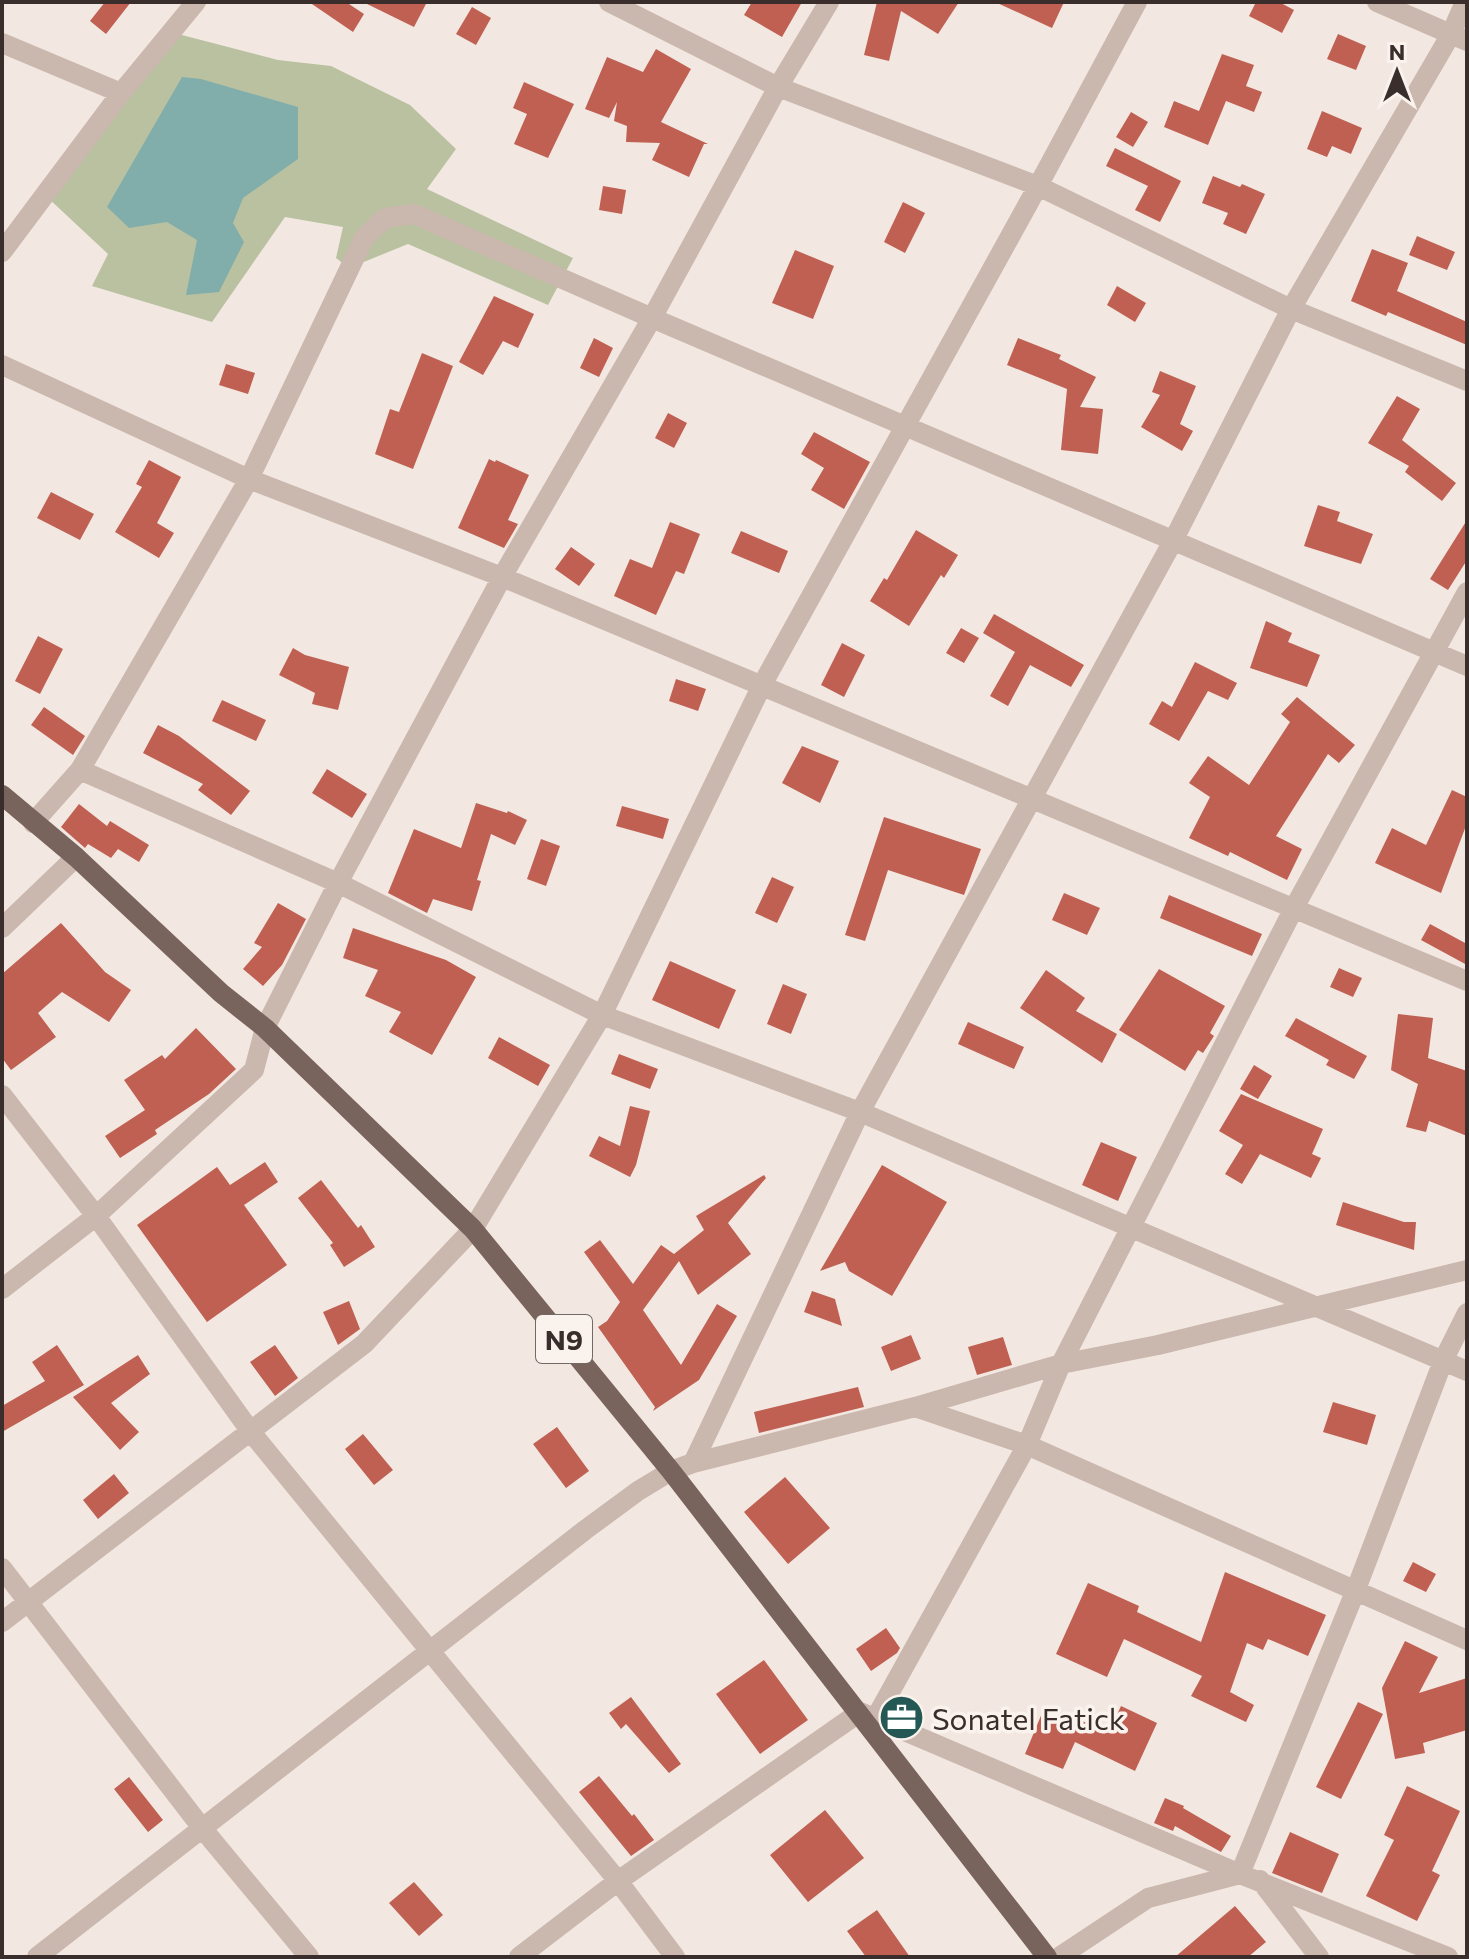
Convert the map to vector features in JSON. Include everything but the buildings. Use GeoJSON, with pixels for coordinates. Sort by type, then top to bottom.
{"type":"FeatureCollection","features":[{"type":"Feature","properties":{"kind":"main road","name":"N9"},"geometry":{"type":"LineString","coordinates":[[2,795],[76,857],[221,993],[265,1028],[473,1229],[868,1716],[1047,1957]]}},
{"type":"Feature","properties":{"kind":"street"},"geometry":{"type":"LineString","coordinates":[[2,252],[121,93],[196,2]]}},
{"type":"Feature","properties":{"kind":"street"},"geometry":{"type":"LineString","coordinates":[[609,2],[778,87],[1038,186],[1291,309],[1467,381]]}},
{"type":"Feature","properties":{"kind":"street"},"geometry":{"type":"LineString","coordinates":[[2,1289],[96,1216],[254,1070],[265,1028],[338,883],[502,577],[829,2]]}},
{"type":"Feature","properties":{"kind":"street"},"geometry":{"type":"LineString","coordinates":[[2,1622],[364,1344],[473,1229],[602,1015],[762,685],[1137,2]]}},
{"type":"Feature","properties":{"kind":"street"},"geometry":{"type":"LineString","coordinates":[[1377,2],[1459,38]]}},
{"type":"Feature","properties":{"kind":"street"},"geometry":{"type":"LineString","coordinates":[[693,1463],[860,1112],[1173,541],[1291,309],[1459,38],[1465,2]]}},
{"type":"Feature","properties":{"kind":"street"},"geometry":{"type":"LineString","coordinates":[[2,43],[121,93]]}},
{"type":"Feature","properties":{"kind":"street"},"geometry":{"type":"LineString","coordinates":[[33,823],[80,770],[249,479],[364,238],[385,218],[414,214],[1467,666]]}},
{"type":"Feature","properties":{"kind":"street"},"geometry":{"type":"LineString","coordinates":[[2,365],[249,479],[502,577],[1467,981]]}},
{"type":"Feature","properties":{"kind":"street"},"geometry":{"type":"LineString","coordinates":[[519,1957],[618,1881],[868,1716],[1027,1445],[1061,1364],[1294,908],[1467,592]]}},
{"type":"Feature","properties":{"kind":"street"},"geometry":{"type":"LineString","coordinates":[[80,770],[338,883],[602,1015],[860,1112],[1467,1371]]}},
{"type":"Feature","properties":{"kind":"street"},"geometry":{"type":"LineString","coordinates":[[2,928],[76,857]]}},
{"type":"Feature","properties":{"kind":"street"},"geometry":{"type":"LineString","coordinates":[[2,1095],[96,1216],[251,1432],[618,1881],[675,1957]]}},
{"type":"Feature","properties":{"kind":"street"},"geometry":{"type":"LineString","coordinates":[[37,1957],[585,1530],[671,1471],[915,1407],[1061,1364],[1158,1345],[1467,1270]]}},
{"type":"Feature","properties":{"kind":"street"},"geometry":{"type":"LineString","coordinates":[[1240,1874],[1355,1592],[1443,1361],[1467,1313]]}},
{"type":"Feature","properties":{"kind":"street"},"geometry":{"type":"LineString","coordinates":[[915,1407],[1027,1445],[1467,1640]]}},
{"type":"Feature","properties":{"kind":"street"},"geometry":{"type":"LineString","coordinates":[[2,1568],[202,1828],[309,1957]]}},
{"type":"Feature","properties":{"kind":"street"},"geometry":{"type":"LineString","coordinates":[[868,1716],[1240,1874],[1448,1957]]}},
{"type":"Feature","properties":{"kind":"street"},"geometry":{"type":"LineString","coordinates":[[1059,1957],[1148,1898],[1240,1874]]}},
{"type":"Feature","properties":{"kind":"street"},"geometry":{"type":"LineString","coordinates":[[1260,1880],[1319,1957]]}},
{"type":"Feature","properties":{"kind":"green space"},"geometry":{"type":"Polygon","coordinates":[[[178,34],[278,60],[331,66],[410,105],[456,149],[427,189],[573,258],[548,305],[408,244],[349,268],[336,258],[343,227],[285,217],[212,322],[92,286],[108,254],[47,197],[178,34]]]}},
{"type":"Feature","properties":{"kind":"water"},"geometry":{"type":"Polygon","coordinates":[[[182,77],[201,79],[298,107],[298,159],[243,198],[233,223],[244,242],[219,292],[186,295],[197,240],[167,222],[129,228],[107,207],[182,77]]]}},
{"type":"Feature","properties":{"kind":"place","name":"Sonatel Fatick"},"geometry":{"type":"Point","coordinates":[901,1717]}}]}
